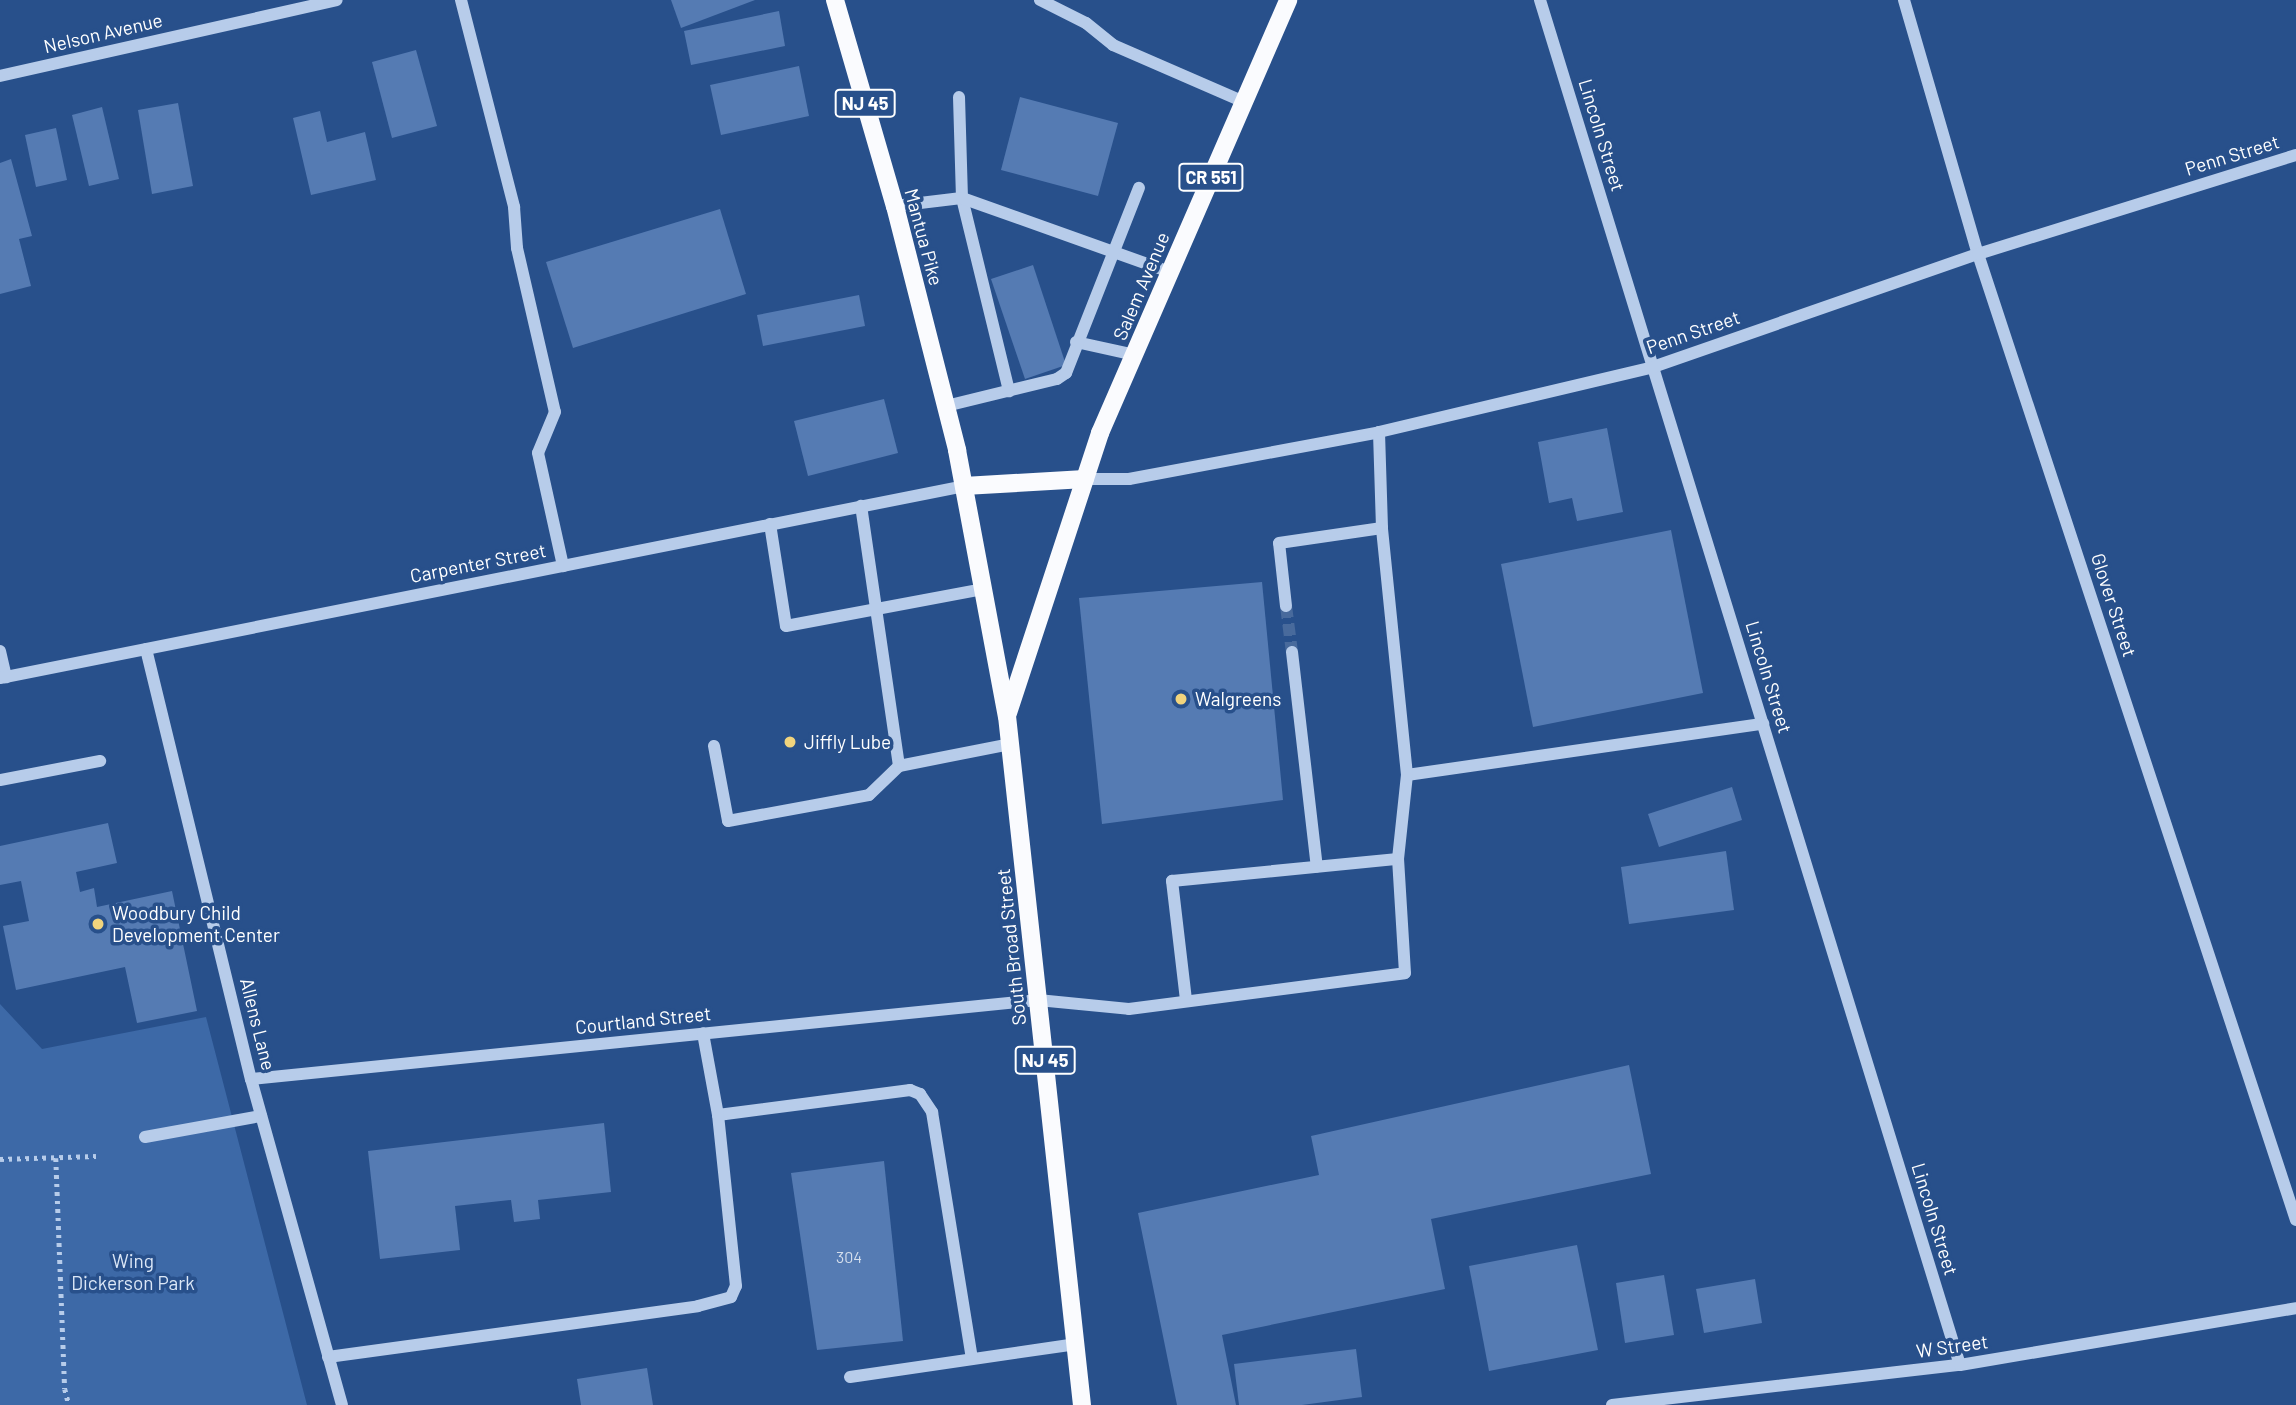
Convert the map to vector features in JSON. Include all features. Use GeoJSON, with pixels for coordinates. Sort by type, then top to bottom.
{"type":"FeatureCollection","features":[{"type":"Feature","properties":{"kind":"main road","name":"Mantua Pike"},"geometry":{"type":"LineString","coordinates":[[835,0],[895,206],[964,486]]}},
{"type":"Feature","properties":{"kind":"main road","name":"Salem Avenue"},"geometry":{"type":"LineString","coordinates":[[1085,479],[1170,272],[1288,0]]}},
{"type":"Feature","properties":{"kind":"main road"},"geometry":{"type":"LineString","coordinates":[[964,486],[1085,479]]}},
{"type":"Feature","properties":{"kind":"main road","name":"CR 551"},"geometry":{"type":"LineString","coordinates":[[1007,716],[1085,479]]}},
{"type":"Feature","properties":{"kind":"main road","name":"South Broad Street"},"geometry":{"type":"LineString","coordinates":[[964,486],[1007,716],[1082,1405]]}},
{"type":"Feature","properties":{"kind":"street","name":"Nelson Avenue"},"geometry":{"type":"LineString","coordinates":[[0,76],[337,0]]}},
{"type":"Feature","properties":{"kind":"street"},"geometry":{"type":"LineString","coordinates":[[461,0],[514,207],[517,248],[555,412],[538,453],[563,566]]}},
{"type":"Feature","properties":{"kind":"street"},"geometry":{"type":"LineString","coordinates":[[1040,0],[1086,23],[1113,45],[1244,102]]}},
{"type":"Feature","properties":{"kind":"street","name":"Lincoln Street"},"geometry":{"type":"LineString","coordinates":[[1540,0],[1960,1365]]}},
{"type":"Feature","properties":{"kind":"street","name":"Glover Street"},"geometry":{"type":"LineString","coordinates":[[1904,0],[1978,254],[2296,1220]]}},
{"type":"Feature","properties":{"kind":"street"},"geometry":{"type":"LineString","coordinates":[[959,97],[962,198],[1009,391]]}},
{"type":"Feature","properties":{"kind":"street","name":"Penn Street"},"geometry":{"type":"LineString","coordinates":[[1085,479],[1129,479],[1379,432],[1653,367],[1978,254],[2296,155]]}},
{"type":"Feature","properties":{"kind":"street"},"geometry":{"type":"LineString","coordinates":[[946,406],[1057,379],[1069,366],[1076,342],[1139,188]]}},
{"type":"Feature","properties":{"kind":"street"},"geometry":{"type":"LineString","coordinates":[[895,206],[962,198],[1170,272]]}},
{"type":"Feature","properties":{"kind":"street"},"geometry":{"type":"LineString","coordinates":[[1076,342],[1135,355]]}},
{"type":"Feature","properties":{"kind":"street"},"geometry":{"type":"LineString","coordinates":[[1186,1000],[1172,881],[1398,859],[1407,775],[1382,528],[1379,432]]}},
{"type":"Feature","properties":{"kind":"street","name":"Carpenter Street"},"geometry":{"type":"LineString","coordinates":[[3,678],[964,486]]}},
{"type":"Feature","properties":{"kind":"street"},"geometry":{"type":"LineString","coordinates":[[861,506],[899,766]]}},
{"type":"Feature","properties":{"kind":"street"},"geometry":{"type":"LineString","coordinates":[[770,524],[786,625],[983,590]]}},
{"type":"Feature","properties":{"kind":"street"},"geometry":{"type":"LineString","coordinates":[[1286,606],[1279,543],[1382,528]]}},
{"type":"Feature","properties":{"kind":"street","name":"Allens Lane"},"geometry":{"type":"LineString","coordinates":[[146,649],[251,1079],[342,1405]]}},
{"type":"Feature","properties":{"kind":"street"},"geometry":{"type":"LineString","coordinates":[[0,652],[3,678]]}},
{"type":"Feature","properties":{"kind":"street"},"geometry":{"type":"LineString","coordinates":[[1292,652],[1317,867]]}},
{"type":"Feature","properties":{"kind":"street"},"geometry":{"type":"LineString","coordinates":[[1407,775],[1763,724]]}},
{"type":"Feature","properties":{"kind":"street"},"geometry":{"type":"LineString","coordinates":[[714,746],[728,821],[869,795],[899,766],[1010,744]]}},
{"type":"Feature","properties":{"kind":"street"},"geometry":{"type":"LineString","coordinates":[[0,780],[100,761]]}},
{"type":"Feature","properties":{"kind":"street","name":"Courtland Street"},"geometry":{"type":"LineString","coordinates":[[251,1079],[1038,1000],[1129,1009],[1405,973],[1398,859]]}},
{"type":"Feature","properties":{"kind":"street"},"geometry":{"type":"LineString","coordinates":[[328,1357],[698,1306],[731,1297],[736,1286],[718,1115],[703,1033]]}},
{"type":"Feature","properties":{"kind":"street"},"geometry":{"type":"LineString","coordinates":[[718,1115],[910,1090],[920,1094],[932,1112],[972,1359]]}},
{"type":"Feature","properties":{"kind":"street"},"geometry":{"type":"LineString","coordinates":[[145,1137],[261,1116]]}},
{"type":"Feature","properties":{"kind":"street","name":"W Street"},"geometry":{"type":"LineString","coordinates":[[1612,1405],[1960,1365],[2296,1308]]}},
{"type":"Feature","properties":{"kind":"street"},"geometry":{"type":"LineString","coordinates":[[850,1377],[1075,1344]]}},
{"type":"Feature","properties":{"kind":"path"},"geometry":{"type":"LineString","coordinates":[[0,1159],[96,1156]]}},
{"type":"Feature","properties":{"kind":"path"},"geometry":{"type":"LineString","coordinates":[[56,1158],[65,1389],[69,1405]]}},
{"type":"Feature","properties":{"kind":"green space","name":"Wing Dickerson Park"},"geometry":{"type":"Polygon","coordinates":[[[0,1004],[42,1049],[206,1017],[307,1405],[0,1405],[0,1004]]]}},
{"type":"Feature","properties":{"kind":"building"},"geometry":{"type":"Polygon","coordinates":[[[671,0],[755,0],[681,28],[671,0]]]}},
{"type":"Feature","properties":{"kind":"building"},"geometry":{"type":"Polygon","coordinates":[[[779,11],[785,46],[691,65],[684,31],[779,11]]]}},
{"type":"Feature","properties":{"kind":"building"},"geometry":{"type":"Polygon","coordinates":[[[416,50],[437,126],[392,138],[372,62],[416,50]]]}},
{"type":"Feature","properties":{"kind":"building"},"geometry":{"type":"Polygon","coordinates":[[[799,66],[809,116],[721,135],[710,85],[799,66]]]}},
{"type":"Feature","properties":{"kind":"building"},"geometry":{"type":"Polygon","coordinates":[[[1020,97],[1118,123],[1098,196],[1001,170],[1020,97]]]}},
{"type":"Feature","properties":{"kind":"building"},"geometry":{"type":"Polygon","coordinates":[[[178,103],[193,186],[152,194],[138,110],[178,103]]]}},
{"type":"Feature","properties":{"kind":"building"},"geometry":{"type":"Polygon","coordinates":[[[102,107],[119,179],[89,186],[72,115],[102,107]]]}},
{"type":"Feature","properties":{"kind":"building"},"geometry":{"type":"Polygon","coordinates":[[[320,111],[327,142],[365,132],[376,180],[311,195],[293,118],[320,111]]]}},
{"type":"Feature","properties":{"kind":"building"},"geometry":{"type":"Polygon","coordinates":[[[56,128],[67,180],[36,187],[25,135],[56,128]]]}},
{"type":"Feature","properties":{"kind":"building"},"geometry":{"type":"Polygon","coordinates":[[[11,159],[32,236],[19,239],[31,286],[0,294],[0,163],[11,159]]]}},
{"type":"Feature","properties":{"kind":"building"},"geometry":{"type":"Polygon","coordinates":[[[720,209],[746,294],[573,348],[546,262],[720,209]]]}},
{"type":"Feature","properties":{"kind":"building"},"geometry":{"type":"Polygon","coordinates":[[[1033,265],[1066,365],[1025,379],[991,279],[1033,265]]]}},
{"type":"Feature","properties":{"kind":"building"},"geometry":{"type":"Polygon","coordinates":[[[859,295],[865,326],[763,346],[757,315],[859,295]]]}},
{"type":"Feature","properties":{"kind":"building"},"geometry":{"type":"Polygon","coordinates":[[[884,399],[898,453],[808,476],[794,421],[884,399]]]}},
{"type":"Feature","properties":{"kind":"building"},"geometry":{"type":"Polygon","coordinates":[[[1607,428],[1623,512],[1577,521],[1572,498],[1549,503],[1538,442],[1607,428]]]}},
{"type":"Feature","properties":{"kind":"building"},"geometry":{"type":"Polygon","coordinates":[[[1671,530],[1703,693],[1533,727],[1501,564],[1671,530]]]}},
{"type":"Feature","properties":{"kind":"building","name":"Walgreens"},"geometry":{"type":"Polygon","coordinates":[[[1262,582],[1283,800],[1102,824],[1079,598],[1262,582]]]}},
{"type":"Feature","properties":{"kind":"building"},"geometry":{"type":"Polygon","coordinates":[[[1732,787],[1742,820],[1659,847],[1648,814],[1732,787]]]}},
{"type":"Feature","properties":{"kind":"building","name":"Woodbury Child Development Center"},"geometry":{"type":"Polygon","coordinates":[[[108,823],[117,863],[76,872],[80,892],[94,888],[97,907],[172,891],[197,1011],[137,1023],[125,967],[16,990],[3,926],[29,921],[21,881],[0,885],[0,846],[108,823]]]}},
{"type":"Feature","properties":{"kind":"building"},"geometry":{"type":"Polygon","coordinates":[[[1726,851],[1734,910],[1629,924],[1621,867],[1726,851]]]}},
{"type":"Feature","properties":{"kind":"building"},"geometry":{"type":"Polygon","coordinates":[[[1629,1065],[1651,1174],[1431,1219],[1445,1289],[1222,1335],[1236,1405],[1177,1405],[1138,1213],[1319,1175],[1311,1136],[1629,1065]]]}},
{"type":"Feature","properties":{"kind":"building"},"geometry":{"type":"Polygon","coordinates":[[[604,1123],[611,1192],[538,1200],[540,1219],[514,1222],[511,1200],[455,1206],[460,1250],[380,1259],[368,1151],[604,1123]]]}},
{"type":"Feature","properties":{"kind":"building"},"geometry":{"type":"Polygon","coordinates":[[[884,1161],[903,1341],[817,1350],[791,1173],[884,1161]]]}},
{"type":"Feature","properties":{"kind":"building"},"geometry":{"type":"Polygon","coordinates":[[[1577,1245],[1598,1350],[1489,1371],[1469,1266],[1577,1245]]]}},
{"type":"Feature","properties":{"kind":"building"},"geometry":{"type":"Polygon","coordinates":[[[1664,1275],[1674,1335],[1625,1343],[1616,1283],[1664,1275]]]}},
{"type":"Feature","properties":{"kind":"building"},"geometry":{"type":"Polygon","coordinates":[[[1755,1279],[1762,1323],[1704,1333],[1696,1289],[1755,1279]]]}},
{"type":"Feature","properties":{"kind":"building"},"geometry":{"type":"Polygon","coordinates":[[[1356,1349],[1362,1397],[1302,1405],[1239,1405],[1234,1364],[1356,1349]]]}},
{"type":"Feature","properties":{"kind":"building"},"geometry":{"type":"Polygon","coordinates":[[[647,1368],[653,1405],[581,1405],[577,1379],[647,1368]]]}},
{"type":"Feature","properties":{"kind":"tunnel"},"geometry":{"type":"LineString","coordinates":[[1286,606],[1292,652]]}},
{"type":"Feature","properties":{"kind":"place","name":"Walgreens"},"geometry":{"type":"Point","coordinates":[1181,699]}},
{"type":"Feature","properties":{"kind":"place","name":"Jiffly Lube"},"geometry":{"type":"Point","coordinates":[790,742]}},
{"type":"Feature","properties":{"kind":"place","name":"Woodbury Child Development Center"},"geometry":{"type":"Point","coordinates":[98,924]}}]}
